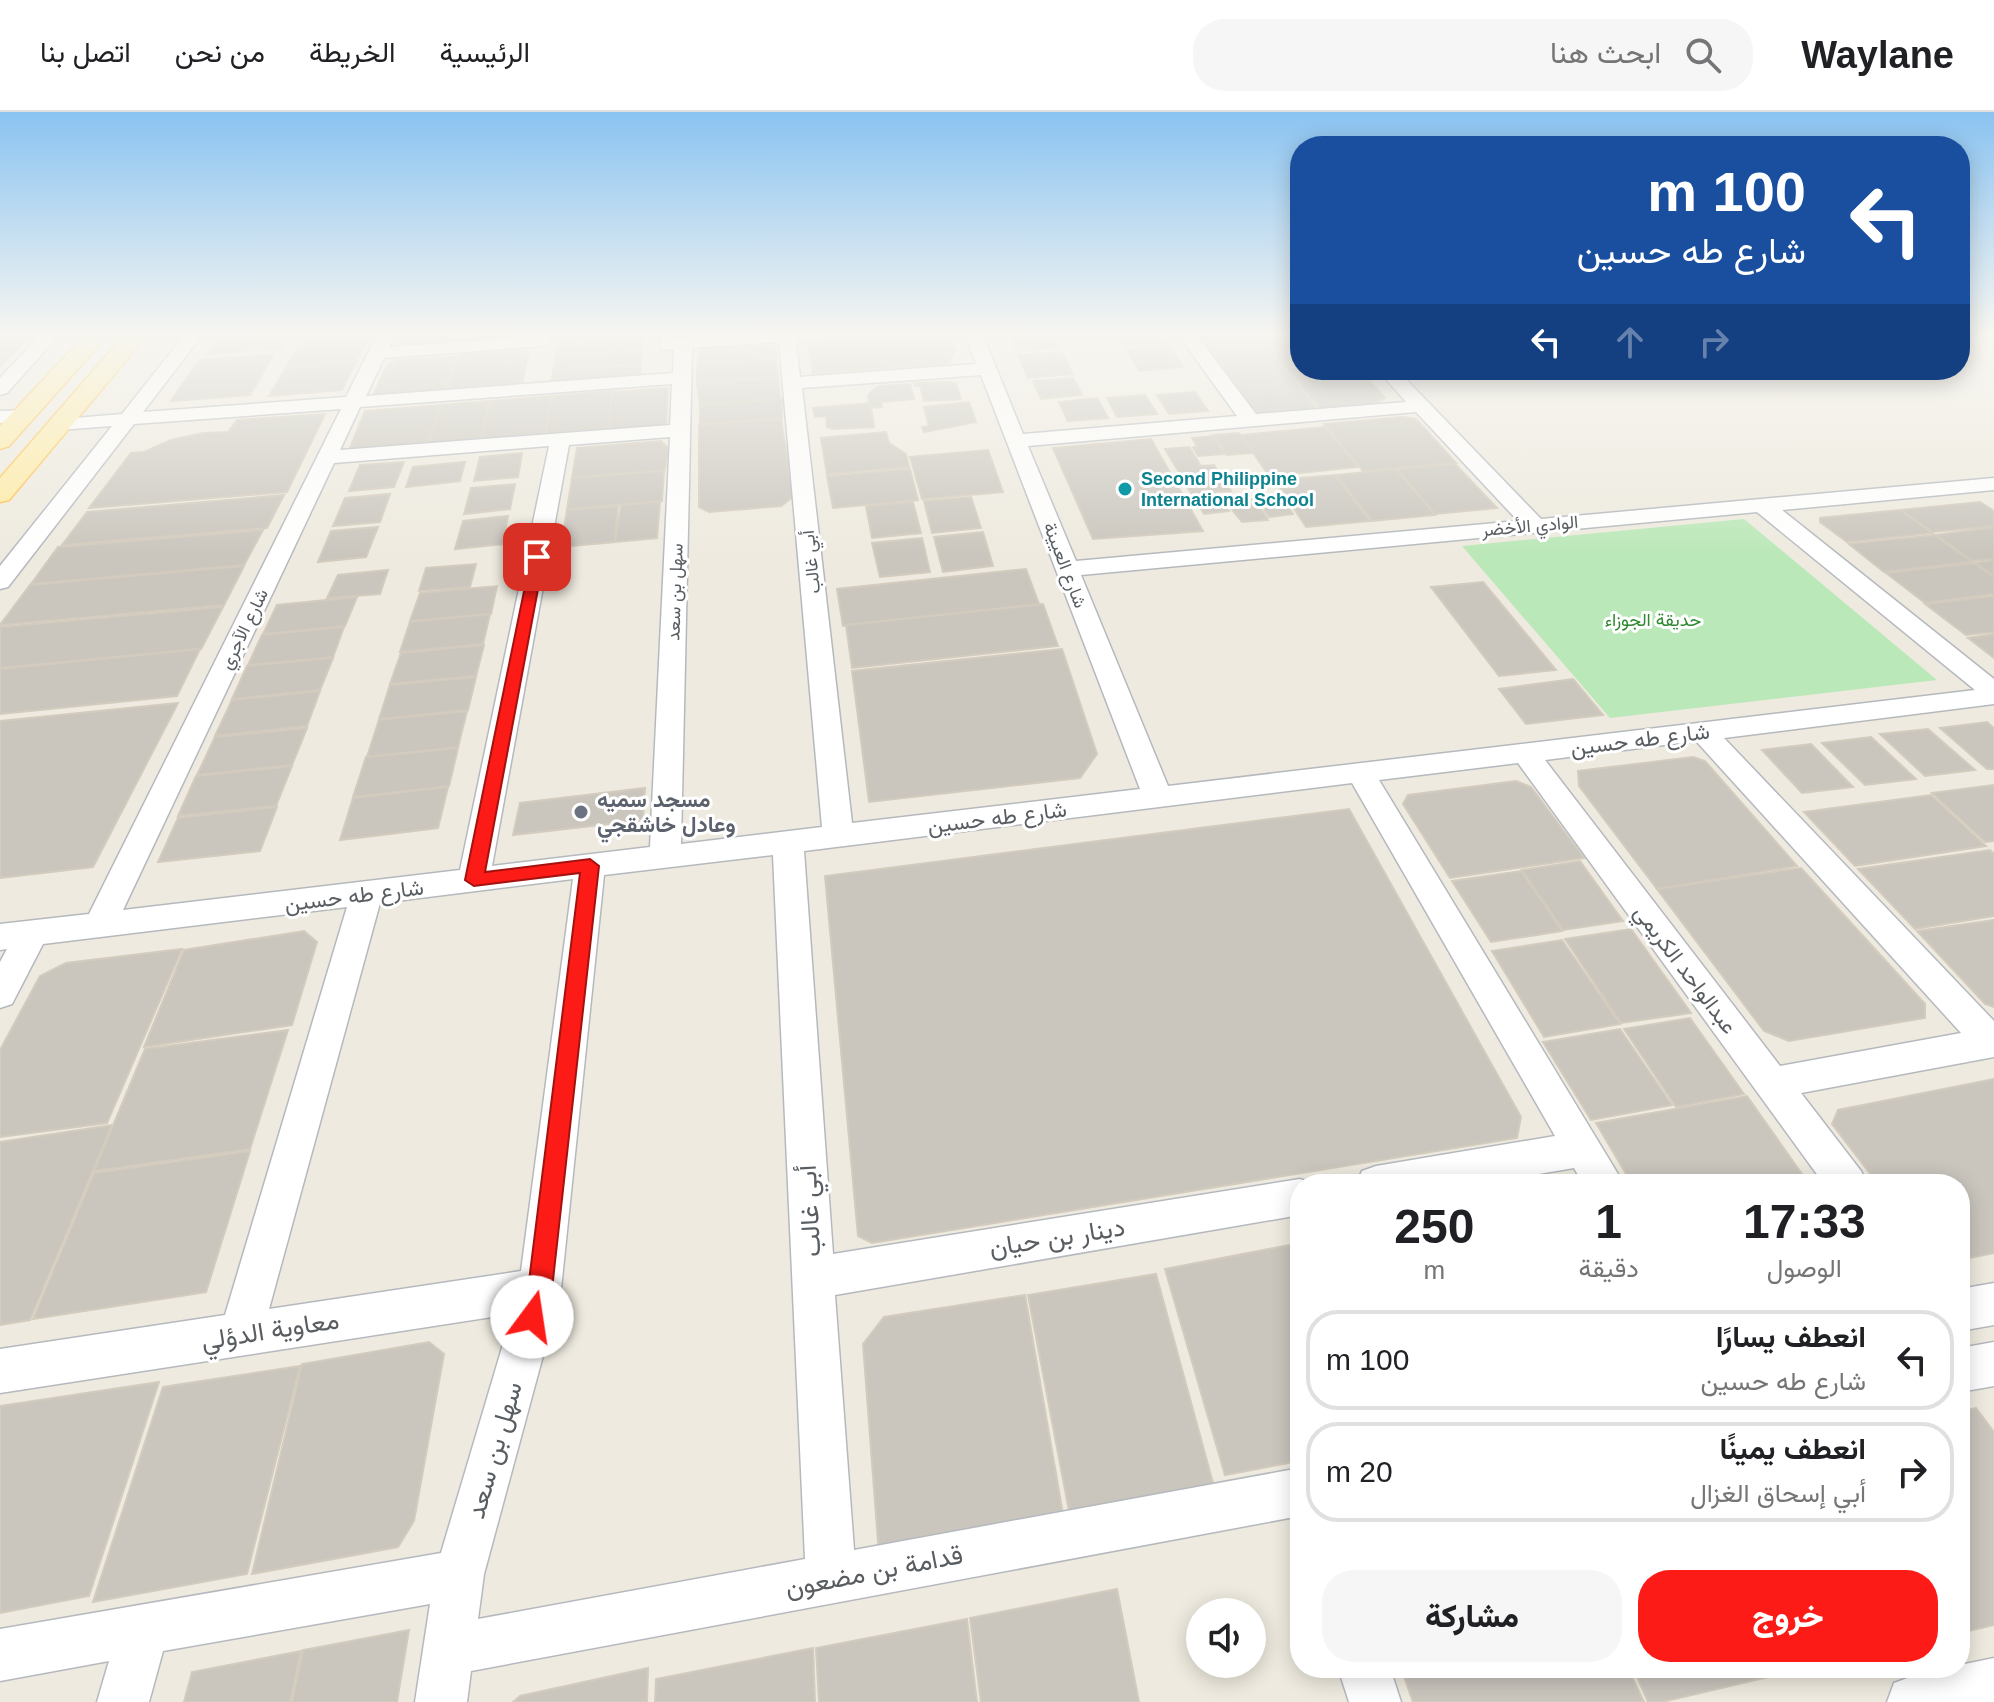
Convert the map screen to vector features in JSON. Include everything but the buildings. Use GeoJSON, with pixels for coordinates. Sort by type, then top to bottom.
{"type":"FeatureCollection","features":[{"type":"Feature","properties":{"kind":"main road"},"geometry":{"type":"LineString","coordinates":[[0,494],[74,407]]}},
{"type":"Feature","properties":{"kind":"main road"},"geometry":{"type":"LineString","coordinates":[[0,441],[11,416]]}},
{"type":"Feature","properties":{"kind":"street"},"geometry":{"type":"LineString","coordinates":[[0,582],[139,407]]}},
{"type":"Feature","properties":{"kind":"street"},"geometry":{"type":"LineString","coordinates":[[59,424],[308,407]]}},
{"type":"Feature","properties":{"kind":"street","name":"شارع الآجري"},"geometry":{"type":"LineString","coordinates":[[100,925],[351,407]]}},
{"type":"Feature","properties":{"kind":"street","name":"سهل بن سعد"},"geometry":{"type":"LineString","coordinates":[[665,856],[681,407]]}},
{"type":"Feature","properties":{"kind":"street","name":"أبي غالب"},"geometry":{"type":"LineString","coordinates":[[795,407],[838,836]]}},
{"type":"Feature","properties":{"kind":"street","name":"شارع العيينة"},"geometry":{"type":"LineString","coordinates":[[1004,407],[1158,797]]}},
{"type":"Feature","properties":{"kind":"street"},"geometry":{"type":"LineString","coordinates":[[1241,407],[1251,421]]}},
{"type":"Feature","properties":{"kind":"street"},"geometry":{"type":"LineString","coordinates":[[1017,441],[1407,407]]}},
{"type":"Feature","properties":{"kind":"street"},"geometry":{"type":"LineString","coordinates":[[1422,407],[1535,526]]}},
{"type":"Feature","properties":{"kind":"street"},"geometry":{"type":"LineString","coordinates":[[327,457],[681,430]]}},
{"type":"Feature","properties":{"kind":"street"},"geometry":{"type":"LineString","coordinates":[[474,880],[560,439]]}},
{"type":"Feature","properties":{"kind":"street"},"geometry":{"type":"LineString","coordinates":[[1984,485],[1994,499]]}},
{"type":"Feature","properties":{"kind":"street","name":"الوادي الأخضر"},"geometry":{"type":"LineString","coordinates":[[1066,569],[1984,485]]}},
{"type":"Feature","properties":{"kind":"street"},"geometry":{"type":"LineString","coordinates":[[1762,505],[1994,694]]}},
{"type":"Feature","properties":{"kind":"street","name":"شارع طه حسين"},"geometry":{"type":"LineString","coordinates":[[16,936],[1994,694]]}},
{"type":"Feature","properties":{"kind":"street"},"geometry":{"type":"LineString","coordinates":[[1702,731],[1993,1043]]}},
{"type":"Feature","properties":{"kind":"street","name":"عبدالواحد الكريمي"},"geometry":{"type":"LineString","coordinates":[[1525,753],[1839,1174]]}},
{"type":"Feature","properties":{"kind":"street"},"geometry":{"type":"LineString","coordinates":[[1360,773],[1598,1174]]}},
{"type":"Feature","properties":{"kind":"street","name":"أبي غالب"},"geometry":{"type":"LineString","coordinates":[[788,842],[831,1579]]}},
{"type":"Feature","properties":{"kind":"street","name":"سهل بن سعد"},"geometry":{"type":"LineString","coordinates":[[441,1702],[459,1574],[540,1289],[590,866]]}},
{"type":"Feature","properties":{"kind":"street"},"geometry":{"type":"LineString","coordinates":[[241,1334],[367,894]]}},
{"type":"Feature","properties":{"kind":"street"},"geometry":{"type":"LineString","coordinates":[[0,994],[16,936]]}},
{"type":"Feature","properties":{"kind":"street"},"geometry":{"type":"LineString","coordinates":[[1770,1083],[1993,1043]]}},
{"type":"Feature","properties":{"kind":"street"},"geometry":{"type":"LineString","coordinates":[[1435,1174],[1584,1149]]}},
{"type":"Feature","properties":{"kind":"street","name":"دينار بن حيان"},"geometry":{"type":"LineString","coordinates":[[813,1278],[1290,1199]]}},
{"type":"Feature","properties":{"kind":"street","name":"معاوية الدؤلي"},"geometry":{"type":"LineString","coordinates":[[0,1371],[540,1289]]}},
{"type":"Feature","properties":{"kind":"street"},"geometry":{"type":"LineString","coordinates":[[1970,1368],[1994,1364]]}},
{"type":"Feature","properties":{"kind":"street","name":"قدامة بن مضعون"},"geometry":{"type":"LineString","coordinates":[[448,1650],[1290,1494]]}},
{"type":"Feature","properties":{"kind":"street"},"geometry":{"type":"LineString","coordinates":[[0,1655],[459,1574]]}},
{"type":"Feature","properties":{"kind":"street"},"geometry":{"type":"LineString","coordinates":[[123,1702],[144,1629]]}},
{"type":"Feature","properties":{"kind":"street"},"geometry":{"type":"LineString","coordinates":[[1367,1678],[1375,1702]]}},
{"type":"Feature","properties":{"kind":"street"},"geometry":{"type":"LineString","coordinates":[[1913,1702],[1977,1692]]}},
{"type":"Feature","properties":{"kind":"green space","name":"حديقة الجوزاء"},"geometry":{"type":"Polygon","coordinates":[[[1744,519],[1937,680],[1610,718],[1462,546],[1744,519]]]}},
{"type":"Feature","properties":{"kind":"place","name":"Second Philippine International School"},"geometry":{"type":"Point","coordinates":[1125,489]}},
{"type":"Feature","properties":{"kind":"place","name":"مسجد سميه وعادل خاشقجي"},"geometry":{"type":"Point","coordinates":[581,812]}},
{"type":"Feature","properties":{"kind":"route"},"geometry":{"type":"LineString","coordinates":[[532,1317],[540,1289],[590,866],[474,880],[537,557]]}}]}
